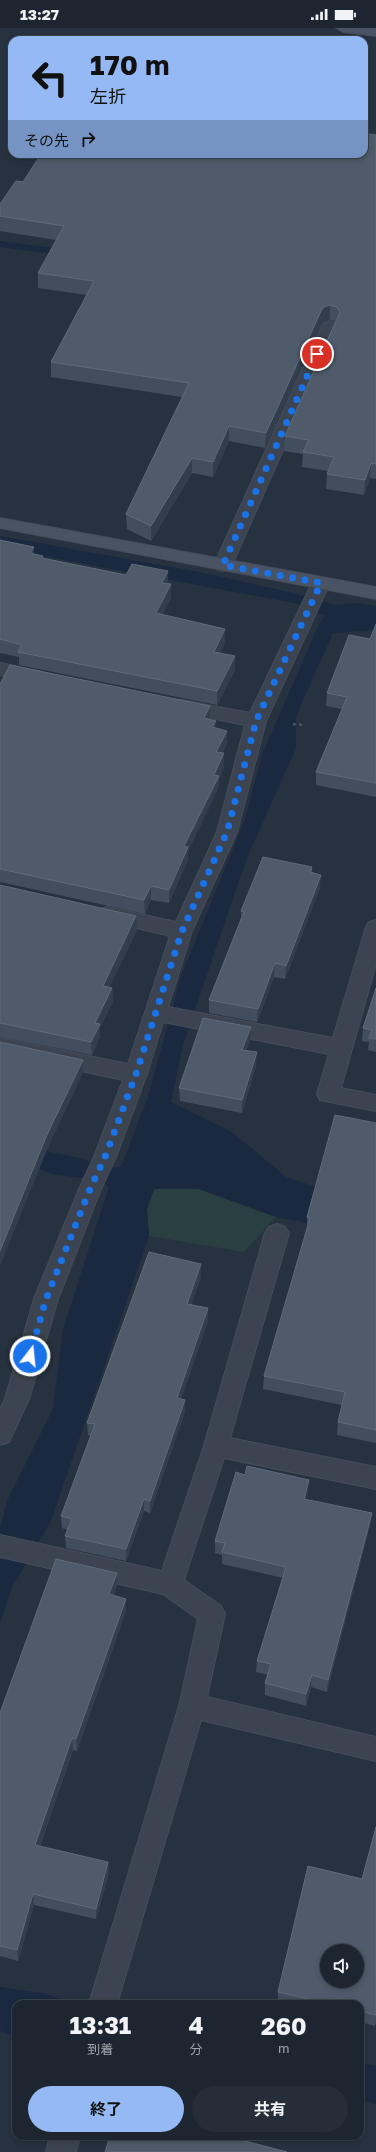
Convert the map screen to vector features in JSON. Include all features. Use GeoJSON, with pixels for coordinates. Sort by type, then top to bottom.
{"type":"FeatureCollection","features":[{"type":"Feature","properties":{"kind":"street"},"geometry":{"type":"LineString","coordinates":[[343,28],[376,32]]}},
{"type":"Feature","properties":{"kind":"street"},"geometry":{"type":"LineString","coordinates":[[223,565],[330,326]]}},
{"type":"Feature","properties":{"kind":"street"},"geometry":{"type":"LineString","coordinates":[[0,523],[223,565],[318,589],[376,593]]}},
{"type":"Feature","properties":{"kind":"street"},"geometry":{"type":"LineString","coordinates":[[0,1435],[9,1398],[46,1299],[90,1189],[105,1157],[136,1074],[182,931],[227,832],[256,721],[318,589]]}},
{"type":"Feature","properties":{"kind":"street"},"geometry":{"type":"LineString","coordinates":[[0,669],[54,680]]}},
{"type":"Feature","properties":{"kind":"street"},"geometry":{"type":"LineString","coordinates":[[163,702],[256,721]]}},
{"type":"Feature","properties":{"kind":"street"},"geometry":{"type":"LineString","coordinates":[[91,910],[182,931]]}},
{"type":"Feature","properties":{"kind":"street"},"geometry":{"type":"LineString","coordinates":[[376,927],[328,1094],[376,1103]]}},
{"type":"Feature","properties":{"kind":"street"},"geometry":{"type":"LineString","coordinates":[[156,1013],[342,1048]]}},
{"type":"Feature","properties":{"kind":"street"},"geometry":{"type":"LineString","coordinates":[[0,1046],[136,1074]]}},
{"type":"Feature","properties":{"kind":"street"},"geometry":{"type":"LineString","coordinates":[[170,1584],[216,1446],[277,1232]]}},
{"type":"Feature","properties":{"kind":"street"},"geometry":{"type":"LineString","coordinates":[[216,1446],[376,1478]]}},
{"type":"Feature","properties":{"kind":"street"},"geometry":{"type":"LineString","coordinates":[[0,1546],[170,1584],[212,1614],[192,1706],[104,2000]]}},
{"type":"Feature","properties":{"kind":"street"},"geometry":{"type":"LineString","coordinates":[[192,1706],[376,1749]]}},
{"type":"Feature","properties":{"kind":"street"},"geometry":{"type":"LineString","coordinates":[[60,2152],[64,2140]]}},
{"type":"Feature","properties":{"kind":"green space"},"geometry":{"type":"Polygon","coordinates":[[[154,1189],[199,1189],[276,1217],[244,1252],[149,1236],[147,1209],[154,1189]]]}},
{"type":"Feature","properties":{"kind":"water"},"geometry":{"type":"Polygon","coordinates":[[[0,536],[199,572],[294,593],[334,605],[357,603],[376,606],[376,630],[333,633],[296,716],[296,748],[246,860],[183,1045],[171,1102],[232,1132],[286,1177],[353,1199],[376,1236],[276,1217],[199,1189],[154,1189],[147,1209],[149,1236],[51,1521],[12,1587],[0,1623],[0,1529],[7,1501],[53,1409],[63,1329],[109,1187],[102,1181],[52,1174],[6,1157],[0,1142],[80,1158],[110,1168],[121,1167],[148,1097],[181,976],[244,822],[263,752],[320,622],[325,616],[299,604],[0,548],[0,536]]]}},
{"type":"Feature","properties":{"kind":"water"},"geometry":{"type":"Polygon","coordinates":[[[0,1987],[43,1993],[64,2000],[12,2000],[12,2036],[0,2031],[0,1987]]]}},
{"type":"Feature","properties":{"kind":"water"},"geometry":{"type":"Polygon","coordinates":[[[364,2064],[376,2066],[376,2104],[364,2100],[364,2064]]]}},
{"type":"Feature","properties":{"kind":"building"},"geometry":{"type":"Polygon","coordinates":[[[368,134],[376,135],[376,464],[371,463],[365,480],[327,474],[334,457],[303,452],[309,440],[285,436],[340,312],[337,307],[330,305],[324,307],[321,311],[266,433],[229,426],[213,462],[192,458],[151,526],[126,514],[189,383],[51,362],[94,281],[38,273],[64,226],[0,216],[0,204],[16,181],[23,182],[38,158],[368,158],[368,134]]]}},
{"type":"Feature","properties":{"kind":"building"},"geometry":{"type":"Polygon","coordinates":[[[0,540],[34,547],[30,553],[43,556],[42,558],[126,575],[132,564],[168,571],[162,583],[171,584],[156,613],[225,629],[214,652],[235,656],[217,691],[18,652],[22,645],[0,639],[0,540]]]}},
{"type":"Feature","properties":{"kind":"building"},"geometry":{"type":"Polygon","coordinates":[[[376,624],[376,783],[316,772],[347,697],[327,693],[349,635],[370,639],[376,624]]]}},
{"type":"Feature","properties":{"kind":"building"},"geometry":{"type":"Polygon","coordinates":[[[10,665],[210,706],[204,718],[216,721],[212,727],[227,731],[216,752],[224,753],[214,775],[219,776],[184,846],[188,847],[169,890],[151,886],[144,900],[0,869],[0,684],[10,665]]]}},
{"type":"Feature","properties":{"kind":"building"},"geometry":{"type":"Polygon","coordinates":[[[263,857],[312,867],[310,872],[321,875],[286,966],[275,963],[258,1009],[209,1000],[244,912],[241,911],[263,857]]]}},
{"type":"Feature","properties":{"kind":"building"},"geometry":{"type":"Polygon","coordinates":[[[0,885],[136,916],[103,986],[112,988],[95,1023],[100,1024],[91,1042],[0,1023],[0,885]]]}},
{"type":"Feature","properties":{"kind":"building"},"geometry":{"type":"Polygon","coordinates":[[[376,988],[376,1039],[369,1038],[372,1030],[363,1028],[376,988]]]}},
{"type":"Feature","properties":{"kind":"building"},"geometry":{"type":"Polygon","coordinates":[[[203,1018],[251,1027],[242,1050],[257,1052],[242,1100],[179,1088],[203,1018]]]}},
{"type":"Feature","properties":{"kind":"building"},"geometry":{"type":"Polygon","coordinates":[[[0,1042],[83,1060],[46,1137],[0,1251],[0,1042]]]}},
{"type":"Feature","properties":{"kind":"building"},"geometry":{"type":"Polygon","coordinates":[[[335,1115],[376,1123],[376,1430],[338,1422],[345,1392],[264,1376],[310,1218],[307,1217],[335,1115]]]}},
{"type":"Feature","properties":{"kind":"building"},"geometry":{"type":"Polygon","coordinates":[[[149,1252],[201,1264],[187,1304],[208,1308],[177,1398],[185,1400],[150,1501],[144,1499],[126,1549],[65,1536],[72,1519],[61,1516],[95,1424],[87,1423],[149,1252]]]}},
{"type":"Feature","properties":{"kind":"building"},"geometry":{"type":"Polygon","coordinates":[[[247,1466],[309,1480],[304,1499],[372,1513],[328,1680],[312,1675],[306,1694],[265,1683],[271,1664],[257,1661],[286,1567],[222,1552],[225,1543],[215,1541],[236,1472],[245,1475],[247,1466]]]}},
{"type":"Feature","properties":{"kind":"building"},"geometry":{"type":"Polygon","coordinates":[[[56,1559],[117,1573],[109,1594],[126,1599],[76,1739],[72,1738],[35,1845],[108,1862],[96,1909],[33,1894],[17,1950],[0,1946],[0,1713],[56,1559]]]}},
{"type":"Feature","properties":{"kind":"building"},"geometry":{"type":"Polygon","coordinates":[[[376,1827],[376,2015],[364,2012],[364,2000],[313,2000],[278,1992],[308,1866],[362,1879],[376,1827]]]}},
{"type":"Feature","properties":{"kind":"building"},"geometry":{"type":"Polygon","coordinates":[[[109,2140],[241,2140],[287,2152],[105,2152],[109,2140]]]}},
{"type":"Feature","properties":{"kind":"waterway"},"geometry":{"type":"LineString","coordinates":[[0,244],[69,253]]}},
{"type":"Feature","properties":{"kind":"route"},"geometry":{"type":"LineString","coordinates":[[30,1356],[46,1299],[90,1189],[105,1157],[136,1074],[182,931],[227,832],[256,721],[321,583],[223,565],[317,354]]}}]}
